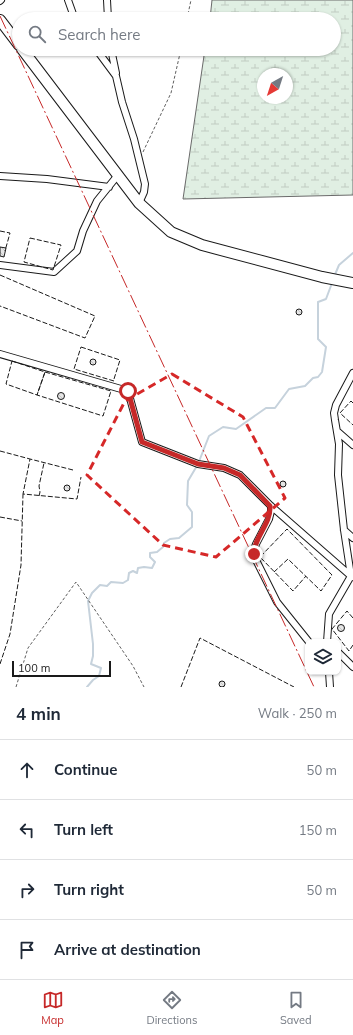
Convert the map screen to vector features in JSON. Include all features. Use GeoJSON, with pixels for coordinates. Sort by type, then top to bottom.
{"type":"FeatureCollection","features":[{"type":"Feature","properties":{"kind":"highway"},"geometry":{"type":"LineString","coordinates":[[0,20],[12,36]]}},
{"type":"Feature","properties":{"kind":"highway"},"geometry":{"type":"LineString","coordinates":[[27,56],[139,203],[170,232],[202,245],[322,277],[353,283]]}},
{"type":"Feature","properties":{"kind":"street"},"geometry":{"type":"LineString","coordinates":[[68,0],[72,12]]}},
{"type":"Feature","properties":{"kind":"street"},"geometry":{"type":"LineString","coordinates":[[107,0],[108,12]]}},
{"type":"Feature","properties":{"kind":"street"},"geometry":{"type":"LineString","coordinates":[[101,56],[116,76]]}},
{"type":"Feature","properties":{"kind":"street"},"geometry":{"type":"LineString","coordinates":[[112,56],[122,102],[134,139],[145,184],[144,192],[139,203]]}},
{"type":"Feature","properties":{"kind":"street"},"geometry":{"type":"LineString","coordinates":[[0,176],[47,179],[109,187]]}},
{"type":"Feature","properties":{"kind":"street"},"geometry":{"type":"LineString","coordinates":[[0,265],[54,272],[77,251],[83,231],[97,202],[118,176]]}},
{"type":"Feature","properties":{"kind":"street"},"geometry":{"type":"LineString","coordinates":[[0,354],[128,391],[142,442],[198,464],[224,468],[240,475],[270,506],[352,577]]}},
{"type":"Feature","properties":{"kind":"street"},"geometry":{"type":"LineString","coordinates":[[328,639],[329,614],[352,577],[344,530],[338,475],[339,444],[334,413],[336,405],[353,373]]}},
{"type":"Feature","properties":{"kind":"street"},"geometry":{"type":"LineString","coordinates":[[337,431],[353,445]]}},
{"type":"Feature","properties":{"kind":"street"},"geometry":{"type":"LineString","coordinates":[[270,506],[271,512],[269,519],[254,550],[255,558],[277,602],[307,639]]}},
{"type":"Feature","properties":{"kind":"street"},"geometry":{"type":"LineString","coordinates":[[344,530],[353,538]]}},
{"type":"Feature","properties":{"kind":"street"},"geometry":{"type":"LineString","coordinates":[[341,655],[353,667]]}},
{"type":"Feature","properties":{"kind":"street"},"geometry":{"type":"LineString","coordinates":[[328,675],[330,687]]}},
{"type":"Feature","properties":{"kind":"path"},"geometry":{"type":"LineString","coordinates":[[189,12],[191,0]]}},
{"type":"Feature","properties":{"kind":"path"},"geometry":{"type":"LineString","coordinates":[[142,155],[171,93],[179,56]]}},
{"type":"Feature","properties":{"kind":"path"},"geometry":{"type":"LineString","coordinates":[[16,687],[28,648],[76,582],[133,666],[144,687]]}},
{"type":"Feature","properties":{"kind":"highlighted area"},"geometry":{"type":"Polygon","coordinates":[[[172,374],[243,417],[285,498],[216,557],[163,545],[87,475],[125,401],[172,374]]]}},
{"type":"Feature","properties":{"kind":"green space"},"geometry":{"type":"Polygon","coordinates":[[[212,0],[353,0],[353,195],[183,199],[204,56],[341,56],[341,12],[211,12],[212,0]]]}},
{"type":"Feature","properties":{"kind":"building"},"geometry":{"type":"Polygon","coordinates":[[[0,247],[6,248],[4,257],[0,256],[0,247]]]}},
{"type":"Feature","properties":{"kind":"building"},"geometry":{"type":"Polygon","coordinates":[[[299,309],[302,312],[299,315],[296,312],[299,309]]]}},
{"type":"Feature","properties":{"kind":"building"},"geometry":{"type":"Polygon","coordinates":[[[93,359],[96,362],[93,365],[90,362],[93,359]]]}},
{"type":"Feature","properties":{"kind":"building"},"geometry":{"type":"Polygon","coordinates":[[[61,393],[64,396],[61,399],[58,396],[61,393]]]}},
{"type":"Feature","properties":{"kind":"building"},"geometry":{"type":"Polygon","coordinates":[[[283,481],[286,484],[283,487],[280,484],[283,481]]]}},
{"type":"Feature","properties":{"kind":"building"},"geometry":{"type":"Polygon","coordinates":[[[67,485],[70,488],[67,491],[64,488],[67,485]]]}},
{"type":"Feature","properties":{"kind":"building"},"geometry":{"type":"Polygon","coordinates":[[[341,625],[344,628],[341,631],[338,628],[341,625]]]}},
{"type":"Feature","properties":{"kind":"building"},"geometry":{"type":"Polygon","coordinates":[[[222,681],[225,684],[222,687],[219,684],[222,681]]]}},
{"type":"Feature","properties":{"kind":"waterway"},"geometry":{"type":"LineString","coordinates":[[334,277],[339,265],[353,253]]}},
{"type":"Feature","properties":{"kind":"waterway"},"geometry":{"type":"LineString","coordinates":[[87,687],[99,676],[101,668],[91,664],[93,644],[88,601],[92,593],[100,585],[107,586],[111,582],[123,583],[128,580],[129,573],[133,571],[137,573],[138,568],[152,568],[155,562],[150,557],[150,553],[157,552],[163,547],[164,543],[170,539],[179,538],[192,527],[192,512],[187,505],[188,481],[198,464],[209,436],[223,427],[236,429],[266,408],[275,408],[289,389],[305,386],[313,378],[318,377],[322,372],[326,347],[318,339],[318,302],[326,299],[332,283]]}},
{"type":"Feature","properties":{"kind":"fence"},"geometry":{"type":"LineString","coordinates":[[0,231],[10,233],[5,251]]}},
{"type":"Feature","properties":{"kind":"fence"},"geometry":{"type":"LineString","coordinates":[[30,238],[61,245],[53,270],[24,262],[30,238]]}},
{"type":"Feature","properties":{"kind":"fence"},"geometry":{"type":"LineString","coordinates":[[0,275],[95,316],[85,338],[0,306]]}},
{"type":"Feature","properties":{"kind":"fence"},"geometry":{"type":"LineString","coordinates":[[81,347],[120,360],[114,381],[74,369],[81,347]]}},
{"type":"Feature","properties":{"kind":"fence"},"geometry":{"type":"LineString","coordinates":[[12,361],[45,372],[37,395],[6,384],[12,361]]}},
{"type":"Feature","properties":{"kind":"fence"},"geometry":{"type":"LineString","coordinates":[[45,372],[111,391],[103,416],[37,395],[45,372]]}},
{"type":"Feature","properties":{"kind":"fence"},"geometry":{"type":"LineString","coordinates":[[353,403],[351,401],[340,413],[353,425]]}},
{"type":"Feature","properties":{"kind":"fence"},"geometry":{"type":"LineString","coordinates":[[0,451],[30,459]]}},
{"type":"Feature","properties":{"kind":"fence"},"geometry":{"type":"LineString","coordinates":[[73,470],[30,459],[23,494],[77,499],[81,477]]}},
{"type":"Feature","properties":{"kind":"fence"},"geometry":{"type":"LineString","coordinates":[[39,496],[39,486],[44,463]]}},
{"type":"Feature","properties":{"kind":"fence"},"geometry":{"type":"LineString","coordinates":[[0,664],[10,634],[21,565],[23,494]]}},
{"type":"Feature","properties":{"kind":"fence"},"geometry":{"type":"LineString","coordinates":[[0,517],[22,521]]}},
{"type":"Feature","properties":{"kind":"fence"},"geometry":{"type":"LineString","coordinates":[[274,572],[288,559],[321,591],[332,575],[287,529],[260,557],[293,591],[306,576]]}},
{"type":"Feature","properties":{"kind":"fence"},"geometry":{"type":"LineString","coordinates":[[353,618],[347,611],[332,629],[349,651],[353,645]]}},
{"type":"Feature","properties":{"kind":"fence"},"geometry":{"type":"LineString","coordinates":[[181,687],[200,638],[294,687]]}},
{"type":"Feature","properties":{"kind":"power"},"geometry":{"type":"LineString","coordinates":[[0,16],[12,42]]}},
{"type":"Feature","properties":{"kind":"power"},"geometry":{"type":"LineString","coordinates":[[19,56],[314,687]]}},
{"type":"Feature","properties":{"kind":"route"},"geometry":{"type":"LineString","coordinates":[[128,391],[142,442],[198,464],[224,468],[240,475],[270,506],[271,512],[269,519],[256,544],[254,554]]}}]}
